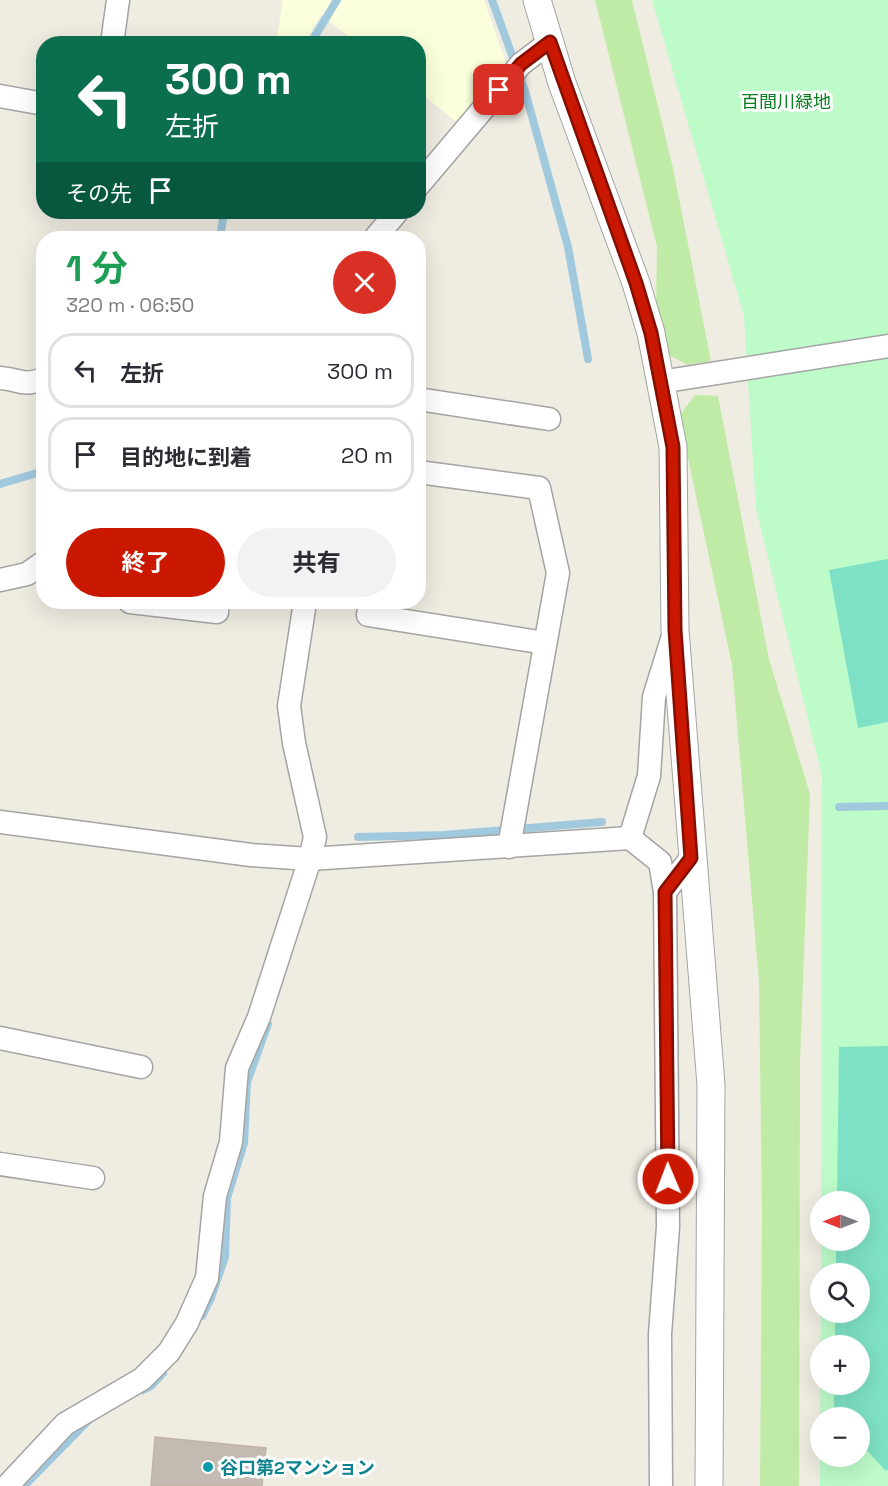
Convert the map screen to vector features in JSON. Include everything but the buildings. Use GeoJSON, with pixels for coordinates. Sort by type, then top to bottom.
{"type":"FeatureCollection","features":[{"type":"Feature","properties":{"kind":"street"},"geometry":{"type":"LineString","coordinates":[[113,36],[118,0]]}},
{"type":"Feature","properties":{"kind":"street"},"geometry":{"type":"LineString","coordinates":[[537,0],[636,283],[651,333],[670,381],[675,630],[691,858],[711,1085],[709,1486]]}},
{"type":"Feature","properties":{"kind":"street"},"geometry":{"type":"LineString","coordinates":[[426,177],[517,69],[550,42]]}},
{"type":"Feature","properties":{"kind":"street"},"geometry":{"type":"LineString","coordinates":[[0,96],[36,103]]}},
{"type":"Feature","properties":{"kind":"street"},"geometry":{"type":"LineString","coordinates":[[381,231],[392,219]]}},
{"type":"Feature","properties":{"kind":"street"},"geometry":{"type":"LineString","coordinates":[[670,381],[888,346]]}},
{"type":"Feature","properties":{"kind":"street"},"geometry":{"type":"LineString","coordinates":[[0,378],[18,384],[36,382]]}},
{"type":"Feature","properties":{"kind":"street"},"geometry":{"type":"LineString","coordinates":[[426,400],[549,419]]}},
{"type":"Feature","properties":{"kind":"street"},"geometry":{"type":"LineString","coordinates":[[426,473],[539,488],[558,573],[512,833]]}},
{"type":"Feature","properties":{"kind":"street"},"geometry":{"type":"LineString","coordinates":[[0,580],[36,571]]}},
{"type":"Feature","properties":{"kind":"street"},"geometry":{"type":"LineString","coordinates":[[191,609],[217,612],[217,609]]}},
{"type":"Feature","properties":{"kind":"street"},"geometry":{"type":"LineString","coordinates":[[8,1486],[64,1424],[142,1379],[169,1352],[187,1323],[207,1278],[215,1196],[231,1142],[237,1068],[259,1017],[315,837],[294,743],[289,706],[304,609]]}},
{"type":"Feature","properties":{"kind":"street"},"geometry":{"type":"LineString","coordinates":[[369,609],[368,615],[545,643]]}},
{"type":"Feature","properties":{"kind":"street"},"geometry":{"type":"LineString","coordinates":[[630,838],[649,776],[654,697],[675,630]]}},
{"type":"Feature","properties":{"kind":"street"},"geometry":{"type":"LineString","coordinates":[[0,822],[251,855],[310,859],[512,833],[630,838],[660,862],[665,892],[668,1227],[660,1334],[661,1486]]}},
{"type":"Feature","properties":{"kind":"street"},"geometry":{"type":"LineString","coordinates":[[665,892],[691,858]]}},
{"type":"Feature","properties":{"kind":"street"},"geometry":{"type":"LineString","coordinates":[[0,1038],[141,1067]]}},
{"type":"Feature","properties":{"kind":"street"},"geometry":{"type":"LineString","coordinates":[[0,1164],[93,1178]]}},
{"type":"Feature","properties":{"kind":"shaded area"},"geometry":{"type":"Polygon","coordinates":[[[283,0],[484,0],[507,66],[458,123],[426,98],[426,36],[348,36],[321,15],[308,36],[277,36],[283,0]]]}},
{"type":"Feature","properties":{"kind":"green space"},"geometry":{"type":"Polygon","coordinates":[[[595,0],[632,0],[673,168],[711,361],[688,365],[667,354],[656,312],[657,247],[595,0]]]}},
{"type":"Feature","properties":{"kind":"green space","name":"百間川緑地"},"geometry":{"type":"Polygon","coordinates":[[[652,0],[888,0],[888,1486],[820,1486],[820,1467],[870,1467],[870,1407],[820,1407],[820,1395],[870,1395],[870,1335],[821,1335],[821,1323],[870,1323],[870,1263],[821,1263],[821,1251],[870,1251],[870,1191],[821,1191],[822,776],[756,509],[744,316],[652,0]]]}},
{"type":"Feature","properties":{"kind":"green space"},"geometry":{"type":"Polygon","coordinates":[[[695,395],[718,396],[769,659],[810,794],[800,1061],[799,1486],[760,1486],[762,1212],[759,982],[732,665],[679,416],[695,395]]]}},
{"type":"Feature","properties":{"kind":"green space"},"geometry":{"type":"Polygon","coordinates":[[[888,559],[888,722],[858,728],[829,570],[888,559]]]}},
{"type":"Feature","properties":{"kind":"green space"},"geometry":{"type":"Polygon","coordinates":[[[888,1046],[888,1470],[885,1470],[870,1454],[870,1407],[834,1407],[834,1395],[870,1395],[870,1335],[835,1335],[835,1323],[870,1323],[870,1263],[836,1263],[836,1251],[870,1251],[870,1191],[837,1191],[839,1047],[888,1046]]]}},
{"type":"Feature","properties":{"kind":"waterway"},"geometry":{"type":"LineString","coordinates":[[315,36],[337,0]]}},
{"type":"Feature","properties":{"kind":"waterway"},"geometry":{"type":"LineString","coordinates":[[492,0],[525,91],[568,247],[588,359]]}},
{"type":"Feature","properties":{"kind":"waterway"},"geometry":{"type":"LineString","coordinates":[[221,231],[223,219]]}},
{"type":"Feature","properties":{"kind":"waterway"},"geometry":{"type":"LineString","coordinates":[[0,484],[36,473]]}},
{"type":"Feature","properties":{"kind":"waterway"},"geometry":{"type":"LineString","coordinates":[[839,807],[888,806]]}},
{"type":"Feature","properties":{"kind":"waterway"},"geometry":{"type":"LineString","coordinates":[[358,837],[444,835],[602,822]]}},
{"type":"Feature","properties":{"kind":"waterway"},"geometry":{"type":"LineString","coordinates":[[202,1316],[211,1298],[225,1257],[227,1198],[244,1143],[247,1082],[268,1024]]}},
{"type":"Feature","properties":{"kind":"waterway"},"geometry":{"type":"LineString","coordinates":[[143,1390],[151,1386],[163,1373]]}},
{"type":"Feature","properties":{"kind":"waterway"},"geometry":{"type":"LineString","coordinates":[[24,1486],[88,1421]]}},
{"type":"Feature","properties":{"kind":"place","name":"谷口第2マンション"},"geometry":{"type":"Point","coordinates":[208,1467]}},
{"type":"Feature","properties":{"kind":"route"},"geometry":{"type":"LineString","coordinates":[[499,90],[521,64],[550,42],[562,83],[636,283],[651,333],[673,447],[675,630],[691,858],[665,892],[668,1179]]}}]}
